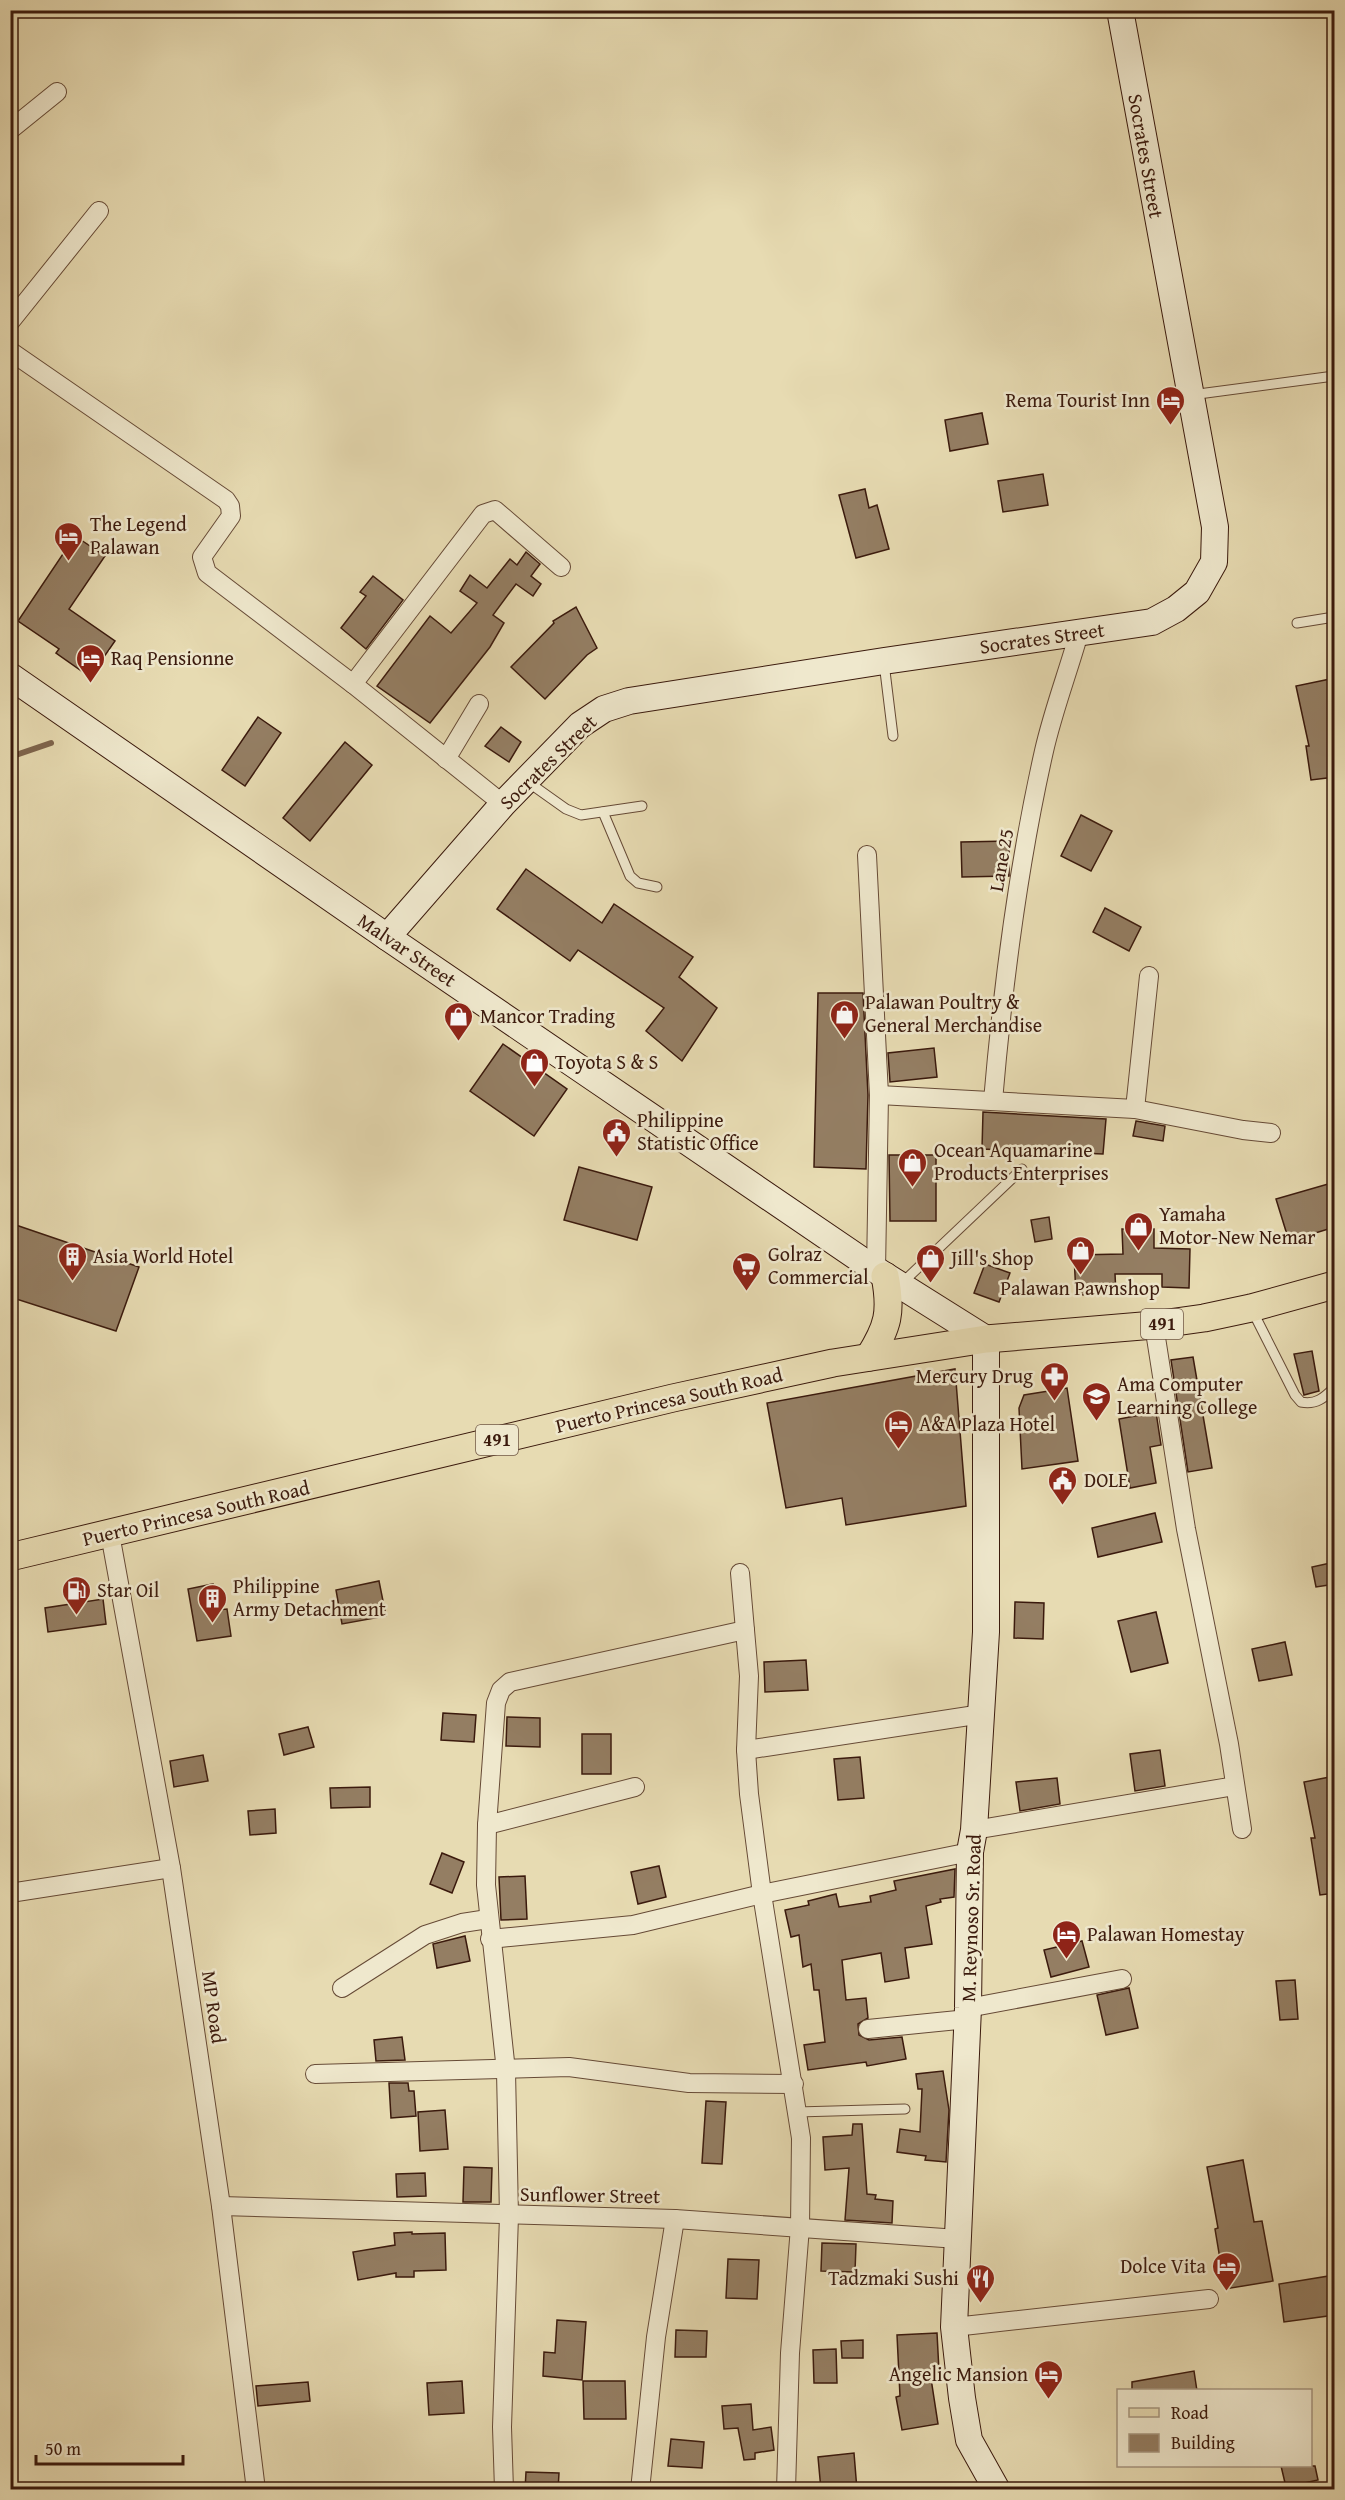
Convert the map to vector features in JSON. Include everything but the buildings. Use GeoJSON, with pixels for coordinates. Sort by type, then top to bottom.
{"type":"FeatureCollection","features":[{"type":"Feature","properties":{"kind":"main road"},"geometry":{"type":"LineString","coordinates":[[869,1357],[880,1340],[890,1308],[887,1278]]}},
{"type":"Feature","properties":{"kind":"main road","name":"Puerto Princesa South Road"},"geometry":{"type":"LineString","coordinates":[[10,1557],[673,1398],[869,1357],[986,1339],[1154,1325],[1251,1308],[1335,1286]]}},
{"type":"Feature","properties":{"kind":"street","name":"Socrates Street"},"geometry":{"type":"LineString","coordinates":[[387,937],[503,804],[580,725],[603,710],[629,701],[1152,622],[1168,614],[1197,592],[1214,562],[1215,527],[1122,11]]}},
{"type":"Feature","properties":{"kind":"street"},"geometry":{"type":"LineString","coordinates":[[10,130],[57,92]]}},
{"type":"Feature","properties":{"kind":"street"},"geometry":{"type":"LineString","coordinates":[[10,322],[99,211]]}},
{"type":"Feature","properties":{"kind":"street"},"geometry":{"type":"LineString","coordinates":[[10,351],[226,500],[230,506],[231,516],[202,557],[207,573],[353,684],[503,804]]}},
{"type":"Feature","properties":{"kind":"street"},"geometry":{"type":"LineString","coordinates":[[353,684],[483,514],[495,510],[561,567]]}},
{"type":"Feature","properties":{"kind":"street","name":"Lane 25"},"geometry":{"type":"LineString","coordinates":[[993,1101],[1000,1019],[1019,882],[1044,749],[1079,633]]}},
{"type":"Feature","properties":{"kind":"street","name":"Malvar Street"},"geometry":{"type":"LineString","coordinates":[[10,676],[387,937],[887,1278],[986,1339]]}},
{"type":"Feature","properties":{"kind":"street"},"geometry":{"type":"LineString","coordinates":[[446,759],[479,704]]}},
{"type":"Feature","properties":{"kind":"street"},"geometry":{"type":"LineString","coordinates":[[867,855],[887,1278]]}},
{"type":"Feature","properties":{"kind":"street"},"geometry":{"type":"LineString","coordinates":[[1135,1109],[1149,976]]}},
{"type":"Feature","properties":{"kind":"street"},"geometry":{"type":"LineString","coordinates":[[879,1095],[1135,1109],[1243,1130],[1271,1133]]}},
{"type":"Feature","properties":{"kind":"street"},"geometry":{"type":"LineString","coordinates":[[1154,1325],[1186,1530],[1229,1744],[1242,1829]]}},
{"type":"Feature","properties":{"kind":"street","name":"M. Reynoso Sr. Road"},"geometry":{"type":"LineString","coordinates":[[986,1339],[986,1608],[982,1714],[972,1841],[968,2013],[954,2327],[969,2440],[997,2490]]}},
{"type":"Feature","properties":{"kind":"street","name":"MP Road"},"geometry":{"type":"LineString","coordinates":[[110,1534],[171,1868],[221,2206],[256,2490]]}},
{"type":"Feature","properties":{"kind":"street"},"geometry":{"type":"LineString","coordinates":[[741,1573],[750,1705],[746,1750],[749,1794],[762,1893],[801,2138],[800,2228],[790,2353],[786,2490]]}},
{"type":"Feature","properties":{"kind":"street"},"geometry":{"type":"LineString","coordinates":[[504,2490],[502,2427],[509,2216],[506,2071],[490,1940],[486,1885],[496,1703],[505,1685],[521,1679],[745,1630]]}},
{"type":"Feature","properties":{"kind":"street"},"geometry":{"type":"LineString","coordinates":[[746,1750],[982,1714]]}},
{"type":"Feature","properties":{"kind":"street"},"geometry":{"type":"LineString","coordinates":[[490,1940],[633,1924],[972,1841],[1235,1786]]}},
{"type":"Feature","properties":{"kind":"street"},"geometry":{"type":"LineString","coordinates":[[488,1825],[635,1787]]}},
{"type":"Feature","properties":{"kind":"street"},"geometry":{"type":"LineString","coordinates":[[10,1893],[171,1868]]}},
{"type":"Feature","properties":{"kind":"street"},"geometry":{"type":"LineString","coordinates":[[342,1988],[424,1935],[462,1923],[488,1918]]}},
{"type":"Feature","properties":{"kind":"street"},"geometry":{"type":"LineString","coordinates":[[868,2029],[968,2013],[1122,1979]]}},
{"type":"Feature","properties":{"kind":"street"},"geometry":{"type":"LineString","coordinates":[[315,2074],[506,2071],[569,2067],[689,2083],[794,2084]]}},
{"type":"Feature","properties":{"kind":"street","name":"Sunflower Street"},"geometry":{"type":"LineString","coordinates":[[221,2206],[675,2219],[958,2239]]}},
{"type":"Feature","properties":{"kind":"street"},"geometry":{"type":"LineString","coordinates":[[640,2490],[656,2337],[675,2219]]}},
{"type":"Feature","properties":{"kind":"street"},"geometry":{"type":"LineString","coordinates":[[954,2327],[1209,2300]]}},
{"type":"Feature","properties":{"kind":"lane"},"geometry":{"type":"LineString","coordinates":[[1190,395],[1335,376]]}},
{"type":"Feature","properties":{"kind":"lane"},"geometry":{"type":"LineString","coordinates":[[1297,623],[1335,617]]}},
{"type":"Feature","properties":{"kind":"lane"},"geometry":{"type":"LineString","coordinates":[[884,661],[893,736]]}},
{"type":"Feature","properties":{"kind":"lane"},"geometry":{"type":"LineString","coordinates":[[526,781],[566,809],[581,815],[642,806]]}},
{"type":"Feature","properties":{"kind":"lane"},"geometry":{"type":"LineString","coordinates":[[603,812],[630,876],[638,883],[657,887]]}},
{"type":"Feature","properties":{"kind":"lane"},"geometry":{"type":"LineString","coordinates":[[887,1278],[1022,1169]]}},
{"type":"Feature","properties":{"kind":"lane"},"geometry":{"type":"LineString","coordinates":[[1251,1308],[1294,1395],[1301,1402],[1314,1403],[1335,1388]]}},
{"type":"Feature","properties":{"kind":"lane"},"geometry":{"type":"LineString","coordinates":[[797,2112],[905,2109]]}},
{"type":"Feature","properties":{"kind":"waterway"},"geometry":{"type":"LineString","coordinates":[[10,757],[51,743]]}},
{"type":"Feature","properties":{"kind":"place","name":"Rema Tourist Inn"},"geometry":{"type":"Point","coordinates":[1171,426]}},
{"type":"Feature","properties":{"kind":"place","name":"The Legend Palawan"},"geometry":{"type":"Point","coordinates":[69,562]}},
{"type":"Feature","properties":{"kind":"place","name":"Raq Pensionne"},"geometry":{"type":"Point","coordinates":[90,684]}},
{"type":"Feature","properties":{"kind":"place","name":"Palawan Poultry & General Merchandise"},"geometry":{"type":"Point","coordinates":[844,1040]}},
{"type":"Feature","properties":{"kind":"place","name":"Mancor Trading"},"geometry":{"type":"Point","coordinates":[459,1042]}},
{"type":"Feature","properties":{"kind":"place","name":"Toyota S & S"},"geometry":{"type":"Point","coordinates":[534,1088]}},
{"type":"Feature","properties":{"kind":"place","name":"Philippine Statistic Office"},"geometry":{"type":"Point","coordinates":[616,1158]}},
{"type":"Feature","properties":{"kind":"place","name":"Ocean Aquamarine Products Enterprises"},"geometry":{"type":"Point","coordinates":[913,1188]}},
{"type":"Feature","properties":{"kind":"place","name":"Yamaha Motor-New Nemar"},"geometry":{"type":"Point","coordinates":[1138,1252]}},
{"type":"Feature","properties":{"kind":"place","name":"Palawan Pawnshop"},"geometry":{"type":"Point","coordinates":[1080,1276]}},
{"type":"Feature","properties":{"kind":"place","name":"Asia World Hotel"},"geometry":{"type":"Point","coordinates":[72,1282]}},
{"type":"Feature","properties":{"kind":"place","name":"Jill's Shop"},"geometry":{"type":"Point","coordinates":[930,1284]}},
{"type":"Feature","properties":{"kind":"place","name":"Golraz Commercial"},"geometry":{"type":"Point","coordinates":[747,1292]}},
{"type":"Feature","properties":{"kind":"place","name":"Mercury Drug"},"geometry":{"type":"Point","coordinates":[1054,1402]}},
{"type":"Feature","properties":{"kind":"place","name":"Ama Computer Learning College"},"geometry":{"type":"Point","coordinates":[1096,1422]}},
{"type":"Feature","properties":{"kind":"place","name":"A&A Plaza Hotel"},"geometry":{"type":"Point","coordinates":[898,1450]}},
{"type":"Feature","properties":{"kind":"place","name":"DOLE"},"geometry":{"type":"Point","coordinates":[1063,1506]}},
{"type":"Feature","properties":{"kind":"place","name":"Star Oil"},"geometry":{"type":"Point","coordinates":[76,1616]}},
{"type":"Feature","properties":{"kind":"place","name":"Philippine Army Detachment"},"geometry":{"type":"Point","coordinates":[212,1624]}},
{"type":"Feature","properties":{"kind":"place","name":"Palawan Homestay"},"geometry":{"type":"Point","coordinates":[1066,1960]}},
{"type":"Feature","properties":{"kind":"place","name":"Dolce Vita"},"geometry":{"type":"Point","coordinates":[1227,2292]}},
{"type":"Feature","properties":{"kind":"place","name":"Tadzmaki Sushi"},"geometry":{"type":"Point","coordinates":[980,2304]}},
{"type":"Feature","properties":{"kind":"place","name":"Angelic Mansion"},"geometry":{"type":"Point","coordinates":[1049,2400]}}]}
